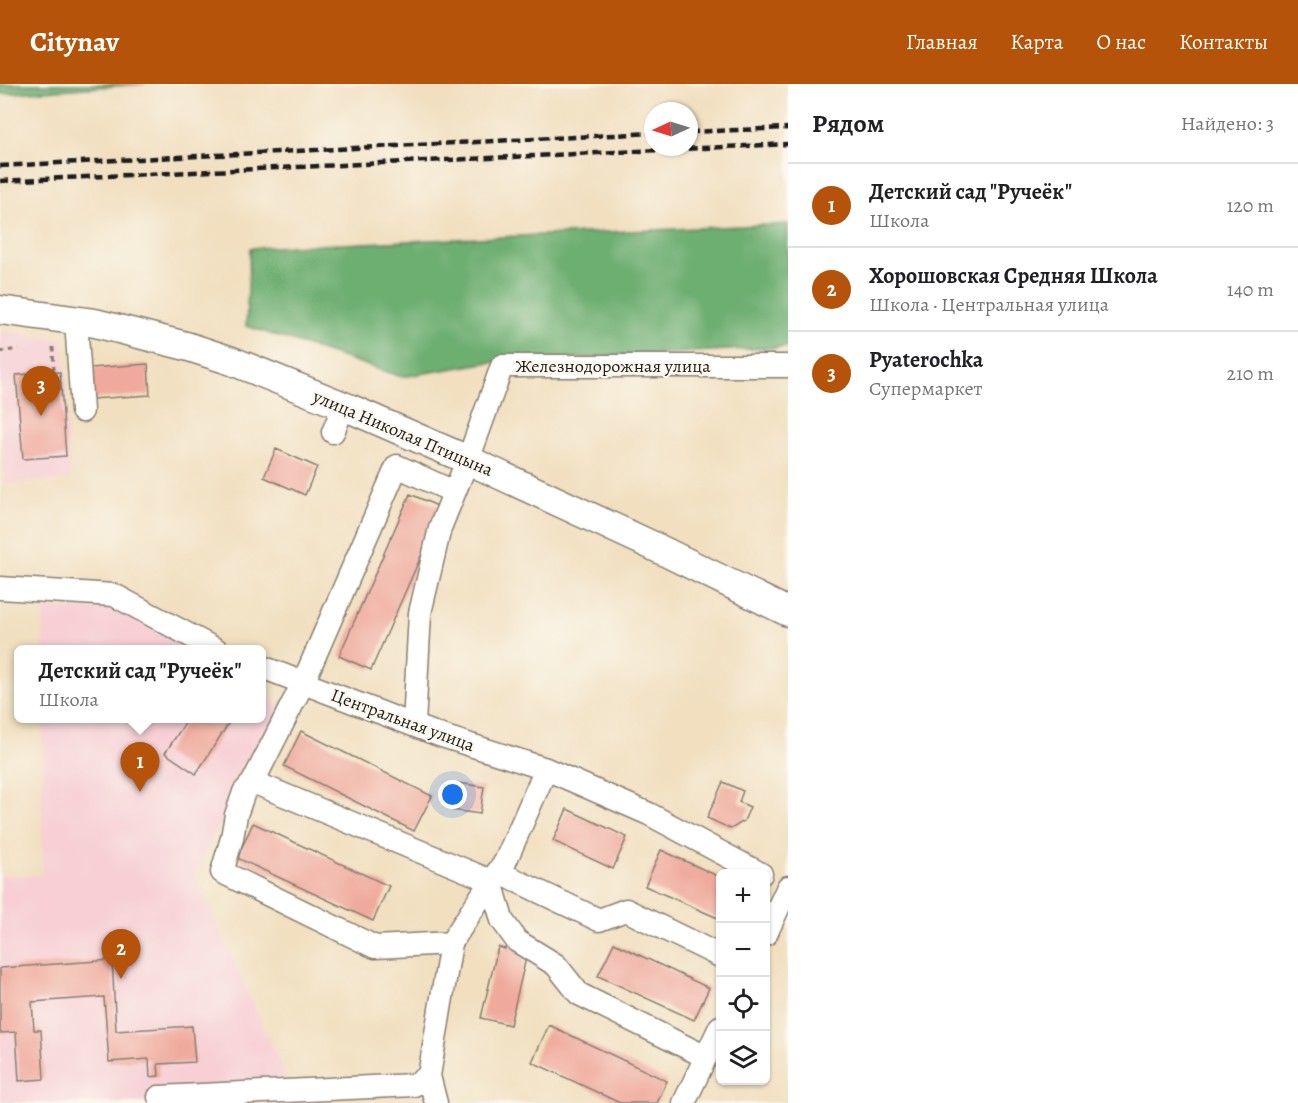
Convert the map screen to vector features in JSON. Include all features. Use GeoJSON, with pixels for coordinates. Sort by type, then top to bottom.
{"type":"FeatureCollection","features":[{"type":"Feature","properties":{"kind":"main road","name":"улица Николая Птицына"},"geometry":{"type":"LineString","coordinates":[[0,310],[95,323],[186,346],[232,361],[344,406],[468,460],[788,612]]}},
{"type":"Feature","properties":{"kind":"street"},"geometry":{"type":"LineString","coordinates":[[76,320],[82,411]]}},
{"type":"Feature","properties":{"kind":"street","name":"Железнодорожная улица"},"geometry":{"type":"LineString","coordinates":[[468,460],[502,366],[788,366]]}},
{"type":"Feature","properties":{"kind":"street"},"geometry":{"type":"LineString","coordinates":[[333,432],[344,406]]}},
{"type":"Feature","properties":{"kind":"street"},"geometry":{"type":"LineString","coordinates":[[414,725],[420,613],[440,528],[468,460]]}},
{"type":"Feature","properties":{"kind":"street"},"geometry":{"type":"LineString","coordinates":[[451,943],[375,947],[222,872],[244,792],[253,782],[303,683],[397,466],[454,492]]}},
{"type":"Feature","properties":{"kind":"street"},"geometry":{"type":"LineString","coordinates":[[0,588],[114,595],[208,645]]}},
{"type":"Feature","properties":{"kind":"street","name":"Центральная улица"},"geometry":{"type":"LineString","coordinates":[[266,669],[439,735],[546,769],[649,814],[753,869]]}},
{"type":"Feature","properties":{"kind":"street"},"geometry":{"type":"LineString","coordinates":[[436,1103],[429,1076],[451,943],[494,876],[506,862],[546,769]]}},
{"type":"Feature","properties":{"kind":"street"},"geometry":{"type":"LineString","coordinates":[[253,782],[600,920],[626,910],[716,954]]}},
{"type":"Feature","properties":{"kind":"street"},"geometry":{"type":"LineString","coordinates":[[494,876],[502,920],[517,941],[556,965],[579,994],[706,1056]]}},
{"type":"Feature","properties":{"kind":"street"},"geometry":{"type":"LineString","coordinates":[[770,879],[788,888],[770,924]]}},
{"type":"Feature","properties":{"kind":"street"},"geometry":{"type":"LineString","coordinates":[[684,1103],[718,1031]]}},
{"type":"Feature","properties":{"kind":"street"},"geometry":{"type":"LineString","coordinates":[[159,1097],[208,1099],[299,1097],[414,1085],[429,1076]]}},
{"type":"Feature","properties":{"kind":"path"},"geometry":{"type":"LineString","coordinates":[[52,348],[54,372]]}},
{"type":"Feature","properties":{"kind":"path"},"geometry":{"type":"LineString","coordinates":[[0,352],[18,349]]}},
{"type":"Feature","properties":{"kind":"shaded area"},"geometry":{"type":"Polygon","coordinates":[[[0,331],[64,340],[70,480],[5,483],[0,391],[0,331]]]}},
{"type":"Feature","properties":{"kind":"shaded area"},"geometry":{"type":"Polygon","coordinates":[[[43,608],[128,609],[184,645],[43,645],[43,608]]]}},
{"type":"Feature","properties":{"kind":"shaded area"},"geometry":{"type":"Polygon","coordinates":[[[266,699],[282,709],[194,874],[288,1081],[160,1103],[0,1103],[0,876],[42,875],[42,723],[266,723],[266,699]]]}},
{"type":"Feature","properties":{"kind":"green space"},"geometry":{"type":"Polygon","coordinates":[[[0,84],[146,84],[0,94],[0,84]]]}},
{"type":"Feature","properties":{"kind":"green space"},"geometry":{"type":"Polygon","coordinates":[[[788,224],[788,347],[485,363],[402,377],[246,326],[250,248],[788,224]]]}},
{"type":"Feature","properties":{"kind":"building"},"geometry":{"type":"Polygon","coordinates":[[[148,364],[150,395],[92,399],[90,368],[148,364]]]}},
{"type":"Feature","properties":{"kind":"building"},"geometry":{"type":"Polygon","coordinates":[[[60,372],[66,456],[23,459],[16,375],[60,372]]]}},
{"type":"Feature","properties":{"kind":"building"},"geometry":{"type":"Polygon","coordinates":[[[276,449],[317,467],[305,495],[264,477],[276,449]]]}},
{"type":"Feature","properties":{"kind":"building"},"geometry":{"type":"Polygon","coordinates":[[[410,494],[442,508],[371,670],[339,656],[410,494]]]}},
{"type":"Feature","properties":{"kind":"building"},"geometry":{"type":"Polygon","coordinates":[[[185,723],[229,723],[196,774],[165,753],[185,723]]]}},
{"type":"Feature","properties":{"kind":"building"},"geometry":{"type":"Polygon","coordinates":[[[301,731],[432,796],[414,831],[284,766],[301,731]]]}},
{"type":"Feature","properties":{"kind":"building"},"geometry":{"type":"Polygon","coordinates":[[[723,782],[743,791],[739,802],[750,807],[744,821],[731,829],[707,818],[723,782]]]}},
{"type":"Feature","properties":{"kind":"building"},"geometry":{"type":"Polygon","coordinates":[[[457,783],[484,787],[480,814],[452,810],[457,783]]]}},
{"type":"Feature","properties":{"kind":"building"},"geometry":{"type":"Polygon","coordinates":[[[567,809],[627,837],[613,869],[553,841],[567,809]]]}},
{"type":"Feature","properties":{"kind":"building"},"geometry":{"type":"Polygon","coordinates":[[[253,823],[389,886],[373,921],[237,858],[253,823]]]}},
{"type":"Feature","properties":{"kind":"building"},"geometry":{"type":"Polygon","coordinates":[[[661,850],[716,875],[716,917],[645,886],[661,850]]]}},
{"type":"Feature","properties":{"kind":"building"},"geometry":{"type":"Polygon","coordinates":[[[614,943],[709,988],[694,1020],[598,976],[614,943]]]}},
{"type":"Feature","properties":{"kind":"building"},"geometry":{"type":"Polygon","coordinates":[[[506,945],[521,949],[520,956],[526,958],[510,1025],[481,1018],[498,947],[505,949],[506,945]]]}},
{"type":"Feature","properties":{"kind":"building"},"geometry":{"type":"Polygon","coordinates":[[[112,960],[116,1031],[192,1026],[195,1062],[158,1064],[159,1076],[150,1077],[149,1059],[109,1062],[104,997],[32,1002],[34,1030],[41,1030],[44,1079],[19,1081],[16,1032],[0,1033],[0,968],[112,960]]]}},
{"type":"Feature","properties":{"kind":"building"},"geometry":{"type":"Polygon","coordinates":[[[549,1025],[667,1081],[657,1103],[620,1103],[532,1062],[549,1025]]]}},
{"type":"Feature","properties":{"kind":"railway"},"geometry":{"type":"LineString","coordinates":[[698,132],[788,128]]}},
{"type":"Feature","properties":{"kind":"railway"},"geometry":{"type":"LineString","coordinates":[[0,166],[644,133]]}},
{"type":"Feature","properties":{"kind":"railway"},"geometry":{"type":"LineString","coordinates":[[0,181],[788,144]]}},
{"type":"Feature","properties":{"kind":"place","name":"Pyaterochka"},"geometry":{"type":"Point","coordinates":[41,416]}},
{"type":"Feature","properties":{"kind":"place","name":"Детский сад \"Ручеёк\""},"geometry":{"type":"Point","coordinates":[140,792]}},
{"type":"Feature","properties":{"kind":"place","name":"Хорошовская Средняя Школа"},"geometry":{"type":"Point","coordinates":[121,979]}}]}
